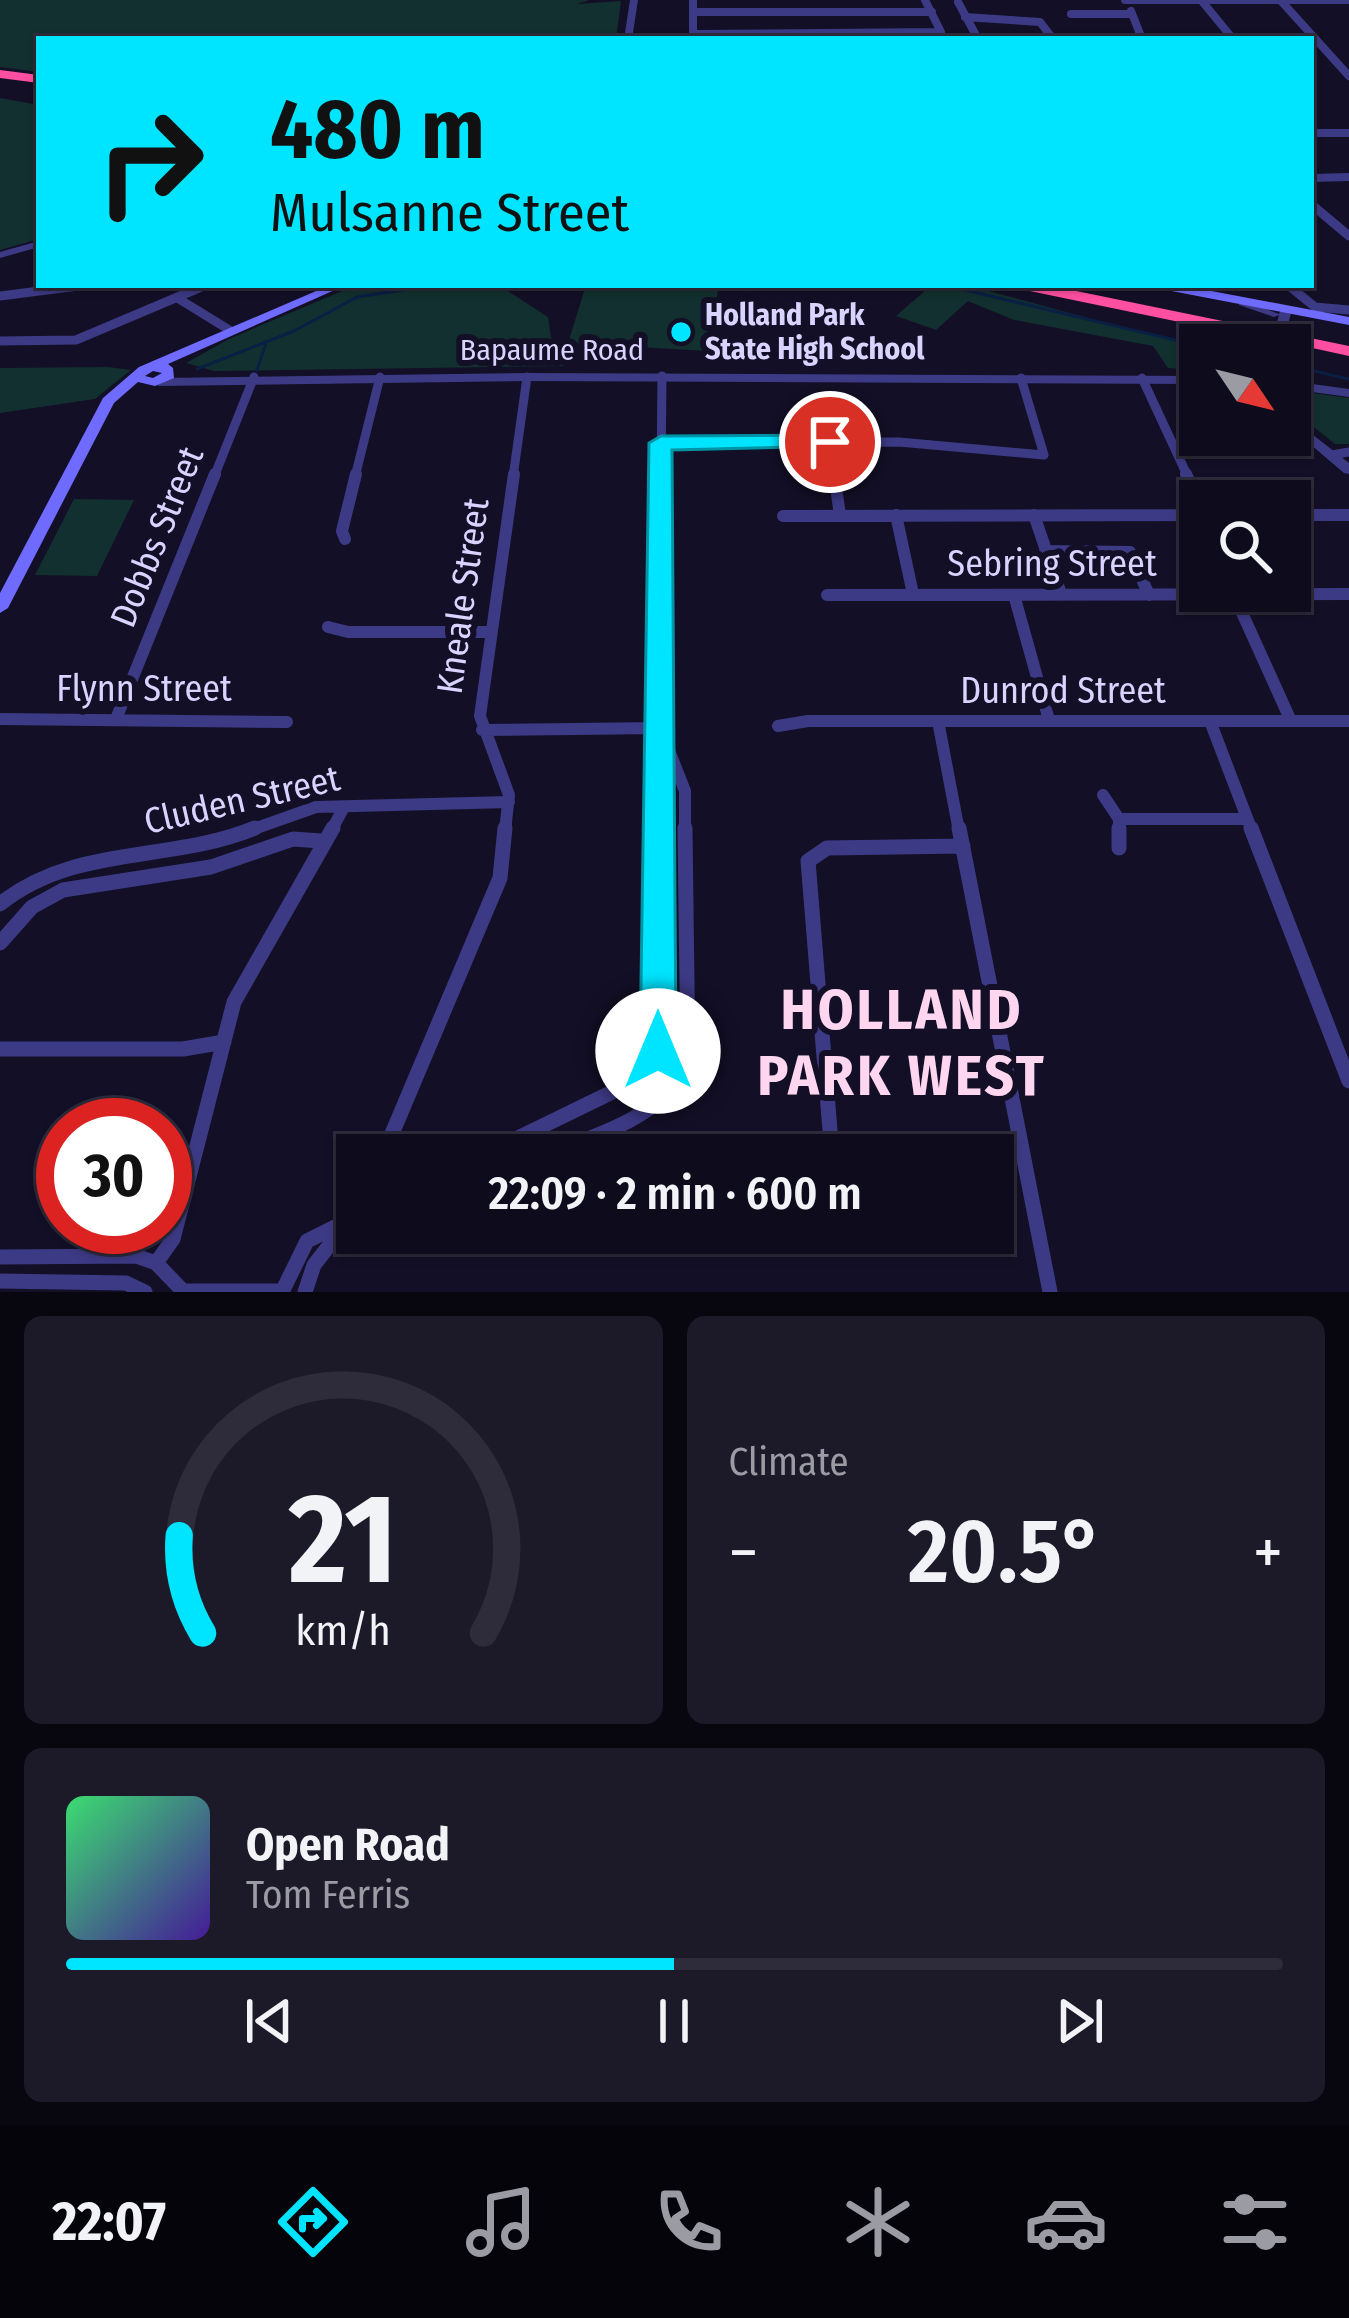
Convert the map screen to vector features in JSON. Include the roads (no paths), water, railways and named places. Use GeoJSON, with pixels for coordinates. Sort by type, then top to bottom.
{"type":"FeatureCollection","features":[{"type":"Feature","properties":{"kind":"highway"},"geometry":{"type":"LineString","coordinates":[[0,78],[36,86]]}},
{"type":"Feature","properties":{"kind":"highway"},"geometry":{"type":"LineString","coordinates":[[0,78],[36,85]]}},
{"type":"Feature","properties":{"kind":"highway"},"geometry":{"type":"LineString","coordinates":[[1042,288],[1244,324]]}},
{"type":"Feature","properties":{"kind":"highway"},"geometry":{"type":"LineString","coordinates":[[1099,288],[1246,324]]}},
{"type":"Feature","properties":{"kind":"highway"},"geometry":{"type":"LineString","coordinates":[[1311,337],[1349,338]]}},
{"type":"Feature","properties":{"kind":"highway"},"geometry":{"type":"LineString","coordinates":[[1311,342],[1349,351]]}},
{"type":"Feature","properties":{"kind":"main road"},"geometry":{"type":"LineString","coordinates":[[0,608],[104,413],[189,351],[333,288]]}},
{"type":"Feature","properties":{"kind":"main road"},"geometry":{"type":"LineString","coordinates":[[1175,288],[1349,321]]}},
{"type":"Feature","properties":{"kind":"street"},"geometry":{"type":"LineString","coordinates":[[628,36],[634,0]]}},
{"type":"Feature","properties":{"kind":"street"},"geometry":{"type":"LineString","coordinates":[[693,0],[693,36],[936,33],[942,29],[926,0]]}},
{"type":"Feature","properties":{"kind":"street"},"geometry":{"type":"LineString","coordinates":[[1141,36],[1124,0],[1349,0]]}},
{"type":"Feature","properties":{"kind":"street"},"geometry":{"type":"LineString","coordinates":[[1202,0],[1231,36]]}},
{"type":"Feature","properties":{"kind":"street"},"geometry":{"type":"LineString","coordinates":[[1281,1],[1313,36]]}},
{"type":"Feature","properties":{"kind":"street"},"geometry":{"type":"LineString","coordinates":[[958,2],[975,36]]}},
{"type":"Feature","properties":{"kind":"street"},"geometry":{"type":"LineString","coordinates":[[693,12],[932,12]]}},
{"type":"Feature","properties":{"kind":"street"},"geometry":{"type":"LineString","coordinates":[[1071,14],[1132,14]]}},
{"type":"Feature","properties":{"kind":"street"},"geometry":{"type":"LineString","coordinates":[[965,17],[1040,22],[1051,36]]}},
{"type":"Feature","properties":{"kind":"street"},"geometry":{"type":"LineString","coordinates":[[1314,37],[1349,76]]}},
{"type":"Feature","properties":{"kind":"street"},"geometry":{"type":"LineString","coordinates":[[1314,133],[1349,133]]}},
{"type":"Feature","properties":{"kind":"street"},"geometry":{"type":"LineString","coordinates":[[1314,178],[1349,177]]}},
{"type":"Feature","properties":{"kind":"street"},"geometry":{"type":"LineString","coordinates":[[1314,207],[1349,236]]}},
{"type":"Feature","properties":{"kind":"street"},"geometry":{"type":"LineString","coordinates":[[0,255],[36,245]]}},
{"type":"Feature","properties":{"kind":"street"},"geometry":{"type":"LineString","coordinates":[[36,287],[0,296],[63,288]]}},
{"type":"Feature","properties":{"kind":"street"},"geometry":{"type":"LineString","coordinates":[[0,340],[76,340],[200,288]]}},
{"type":"Feature","properties":{"kind":"street"},"geometry":{"type":"LineString","coordinates":[[1292,288],[1313,306],[1349,310]]}},
{"type":"Feature","properties":{"kind":"street"},"geometry":{"type":"LineString","coordinates":[[178,299],[231,331]]}},
{"type":"Feature","properties":{"kind":"street"},"geometry":{"type":"LineString","coordinates":[[1281,311],[1284,324]]}},
{"type":"Feature","properties":{"kind":"street"},"geometry":{"type":"LineString","coordinates":[[1275,324],[1281,311]]}},
{"type":"Feature","properties":{"kind":"street","name":"Bapaume Road"},"geometry":{"type":"LineString","coordinates":[[157,375],[1179,378]]}},
{"type":"Feature","properties":{"kind":"street","name":"Kneale Street"},"geometry":{"type":"LineString","coordinates":[[392,1134],[500,878],[509,802],[506,781],[482,730],[490,632],[527,376]]}},
{"type":"Feature","properties":{"kind":"street"},"geometry":{"type":"LineString","coordinates":[[526,1134],[641,1078],[658,1051],[662,376]]}},
{"type":"Feature","properties":{"kind":"street","name":"Dobbs Street"},"geometry":{"type":"LineString","coordinates":[[116,719],[254,377]]}},
{"type":"Feature","properties":{"kind":"street"},"geometry":{"type":"LineString","coordinates":[[345,539],[342,531],[380,377]]}},
{"type":"Feature","properties":{"kind":"street"},"geometry":{"type":"LineString","coordinates":[[661,443],[899,442],[1043,455],[1046,449],[1021,378]]}},
{"type":"Feature","properties":{"kind":"street"},"geometry":{"type":"LineString","coordinates":[[1142,378],[1189,480]]}},
{"type":"Feature","properties":{"kind":"street"},"geometry":{"type":"LineString","coordinates":[[1311,389],[1349,393]]}},
{"type":"Feature","properties":{"kind":"street"},"geometry":{"type":"LineString","coordinates":[[1311,438],[1349,470]]}},
{"type":"Feature","properties":{"kind":"street"},"geometry":{"type":"LineString","coordinates":[[830,442],[840,515]]}},
{"type":"Feature","properties":{"kind":"street"},"geometry":{"type":"LineString","coordinates":[[1332,455],[1349,452]]}},
{"type":"Feature","properties":{"kind":"street"},"geometry":{"type":"LineString","coordinates":[[896,515],[913,594]]}},
{"type":"Feature","properties":{"kind":"street"},"geometry":{"type":"LineString","coordinates":[[1034,515],[1061,594]]}},
{"type":"Feature","properties":{"kind":"street"},"geometry":{"type":"LineString","coordinates":[[783,516],[1179,515]]}},
{"type":"Feature","properties":{"kind":"street"},"geometry":{"type":"LineString","coordinates":[[1311,515],[1349,515]]}},
{"type":"Feature","properties":{"kind":"street"},"geometry":{"type":"LineString","coordinates":[[1045,550],[1128,551],[1136,557],[1149,595]]}},
{"type":"Feature","properties":{"kind":"street","name":"Sebring Street"},"geometry":{"type":"LineString","coordinates":[[1311,594],[1349,594]]}},
{"type":"Feature","properties":{"kind":"street","name":"Sebring Street"},"geometry":{"type":"LineString","coordinates":[[827,595],[1179,595]]}},
{"type":"Feature","properties":{"kind":"street"},"geometry":{"type":"LineString","coordinates":[[1014,595],[1049,720]]}},
{"type":"Feature","properties":{"kind":"street"},"geometry":{"type":"LineString","coordinates":[[1242,612],[1291,721]]}},
{"type":"Feature","properties":{"kind":"street"},"geometry":{"type":"LineString","coordinates":[[328,627],[345,632],[490,632]]}},
{"type":"Feature","properties":{"kind":"street","name":"Flynn Street"},"geometry":{"type":"LineString","coordinates":[[0,719],[287,722]]}},
{"type":"Feature","properties":{"kind":"street","name":"Dunrod Street"},"geometry":{"type":"LineString","coordinates":[[778,726],[1049,720],[1349,721]]}},
{"type":"Feature","properties":{"kind":"street"},"geometry":{"type":"LineString","coordinates":[[938,721],[1050,1292]]}},
{"type":"Feature","properties":{"kind":"street"},"geometry":{"type":"LineString","coordinates":[[1210,721],[1349,1081]]}},
{"type":"Feature","properties":{"kind":"street"},"geometry":{"type":"LineString","coordinates":[[482,730],[660,728]]}},
{"type":"Feature","properties":{"kind":"street"},"geometry":{"type":"LineString","coordinates":[[604,1134],[656,1107],[680,1080],[689,1053],[685,791],[660,728]]}},
{"type":"Feature","properties":{"kind":"street"},"geometry":{"type":"LineString","coordinates":[[1102,795],[1119,819],[1119,848]]}},
{"type":"Feature","properties":{"kind":"street","name":"Cluden Street"},"geometry":{"type":"LineString","coordinates":[[0,904],[24,884],[53,870],[220,841],[322,805],[343,809],[509,802]]}},
{"type":"Feature","properties":{"kind":"street"},"geometry":{"type":"LineString","coordinates":[[156,1263],[171,1243],[236,997],[343,809]]}},
{"type":"Feature","properties":{"kind":"street"},"geometry":{"type":"LineString","coordinates":[[1119,819],[1247,819]]}},
{"type":"Feature","properties":{"kind":"street","name":"Cluden Street"},"geometry":{"type":"LineString","coordinates":[[0,944],[32,908],[63,890],[211,867],[293,839],[321,842]]}},
{"type":"Feature","properties":{"kind":"street"},"geometry":{"type":"LineString","coordinates":[[830,1134],[808,861],[827,848],[963,846]]}},
{"type":"Feature","properties":{"kind":"street"},"geometry":{"type":"LineString","coordinates":[[0,1049],[182,1049],[224,1042]]}},
{"type":"Feature","properties":{"kind":"street"},"geometry":{"type":"LineString","coordinates":[[0,1257],[136,1256],[156,1263],[183,1291],[282,1292],[307,1241],[336,1225]]}},
{"type":"Feature","properties":{"kind":"street"},"geometry":{"type":"LineString","coordinates":[[305,1292],[314,1265],[336,1239]]}},
{"type":"Feature","properties":{"kind":"street"},"geometry":{"type":"LineString","coordinates":[[0,1281],[126,1282],[145,1292]]}},
{"type":"Feature","properties":{"kind":"waterway"},"geometry":{"type":"LineString","coordinates":[[197,369],[294,331],[357,297],[418,288]]}},
{"type":"Feature","properties":{"kind":"waterway"},"geometry":{"type":"LineString","coordinates":[[957,288],[1179,341]]}},
{"type":"Feature","properties":{"kind":"waterway"},"geometry":{"type":"LineString","coordinates":[[257,370],[266,343]]}},
{"type":"Feature","properties":{"kind":"waterway"},"geometry":{"type":"LineString","coordinates":[[1311,370],[1349,379]]}},
{"type":"Feature","properties":{"kind":"place","name":"Holland Park State High School"},"geometry":{"type":"Point","coordinates":[681,332]}},
{"type":"Feature","properties":{"kind":"district","name":"HOLLAND PARK WEST"},"geometry":{"type":"Point","coordinates":[902,1043]}}]}
